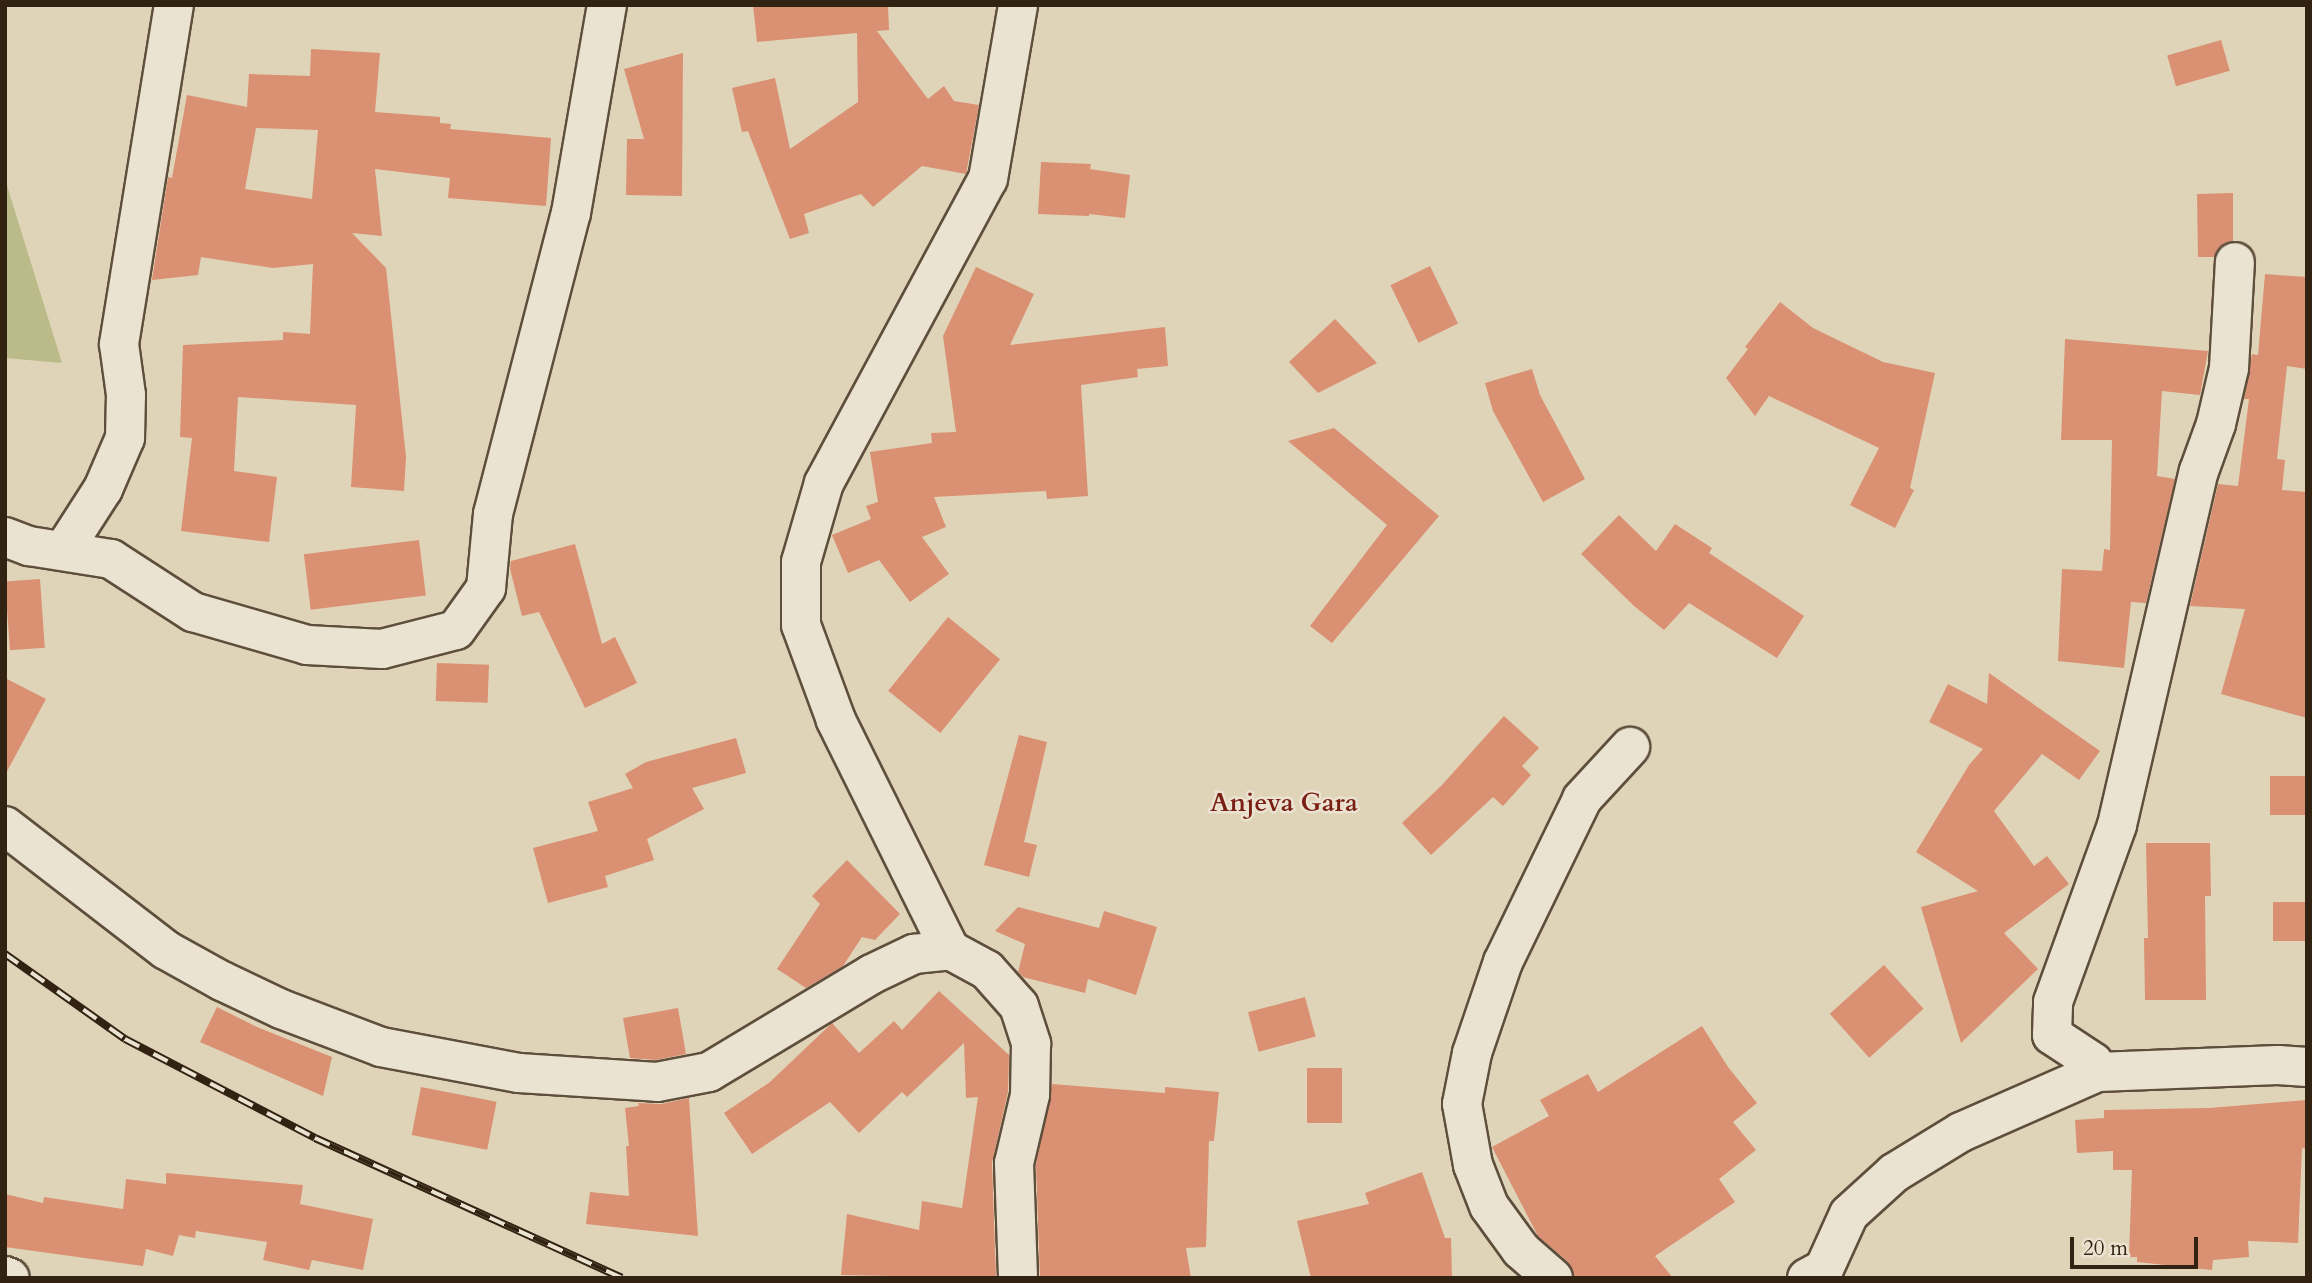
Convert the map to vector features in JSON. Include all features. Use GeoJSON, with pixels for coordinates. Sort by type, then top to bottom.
{"type":"FeatureCollection","features":[{"type":"Feature","properties":{"kind":"street"},"geometry":{"type":"LineString","coordinates":[[63,551],[103,489],[125,438],[126,395],[119,344],[174,5]]}},
{"type":"Feature","properties":{"kind":"street"},"geometry":{"type":"LineString","coordinates":[[5,537],[29,546],[111,559],[193,612],[307,645],[382,649],[456,630],[486,588],[493,514],[571,213],[607,5]]}},
{"type":"Feature","properties":{"kind":"street"},"geometry":{"type":"LineString","coordinates":[[950,950],[836,720],[801,625],[801,562],[824,483],[988,179],[1018,5]]}},
{"type":"Feature","properties":{"kind":"street"},"geometry":{"type":"LineString","coordinates":[[2098,1072],[2093,1062],[2052,1035],[2053,1002],[2118,825],[2199,471],[2216,424],[2229,368],[2235,262]]}},
{"type":"Feature","properties":{"kind":"street"},"geometry":{"type":"LineString","coordinates":[[1553,1278],[1521,1250],[1489,1206],[1473,1165],[1462,1104],[1472,1053],[1509,950],[1582,799],[1630,747]]}},
{"type":"Feature","properties":{"kind":"street"},"geometry":{"type":"LineString","coordinates":[[5,826],[166,950],[222,981],[281,1009],[381,1046],[519,1073],[657,1083],[709,1072],[872,974],[914,954],[950,950],[987,970],[1019,1006],[1031,1044],[1030,1095],[1014,1163],[1018,1278]]}},
{"type":"Feature","properties":{"kind":"street"},"geometry":{"type":"LineString","coordinates":[[1807,1278],[1824,1269],[1849,1214],[1894,1173],[1961,1132],[2098,1072],[2278,1065],[2307,1067]]}},
{"type":"Feature","properties":{"kind":"street"},"geometry":{"type":"LineString","coordinates":[[5,1276],[10,1278]]}},
{"type":"Feature","properties":{"kind":"green space"},"geometry":{"type":"Polygon","coordinates":[[[5,179],[62,363],[5,358],[5,179]]]}},
{"type":"Feature","properties":{"kind":"building"},"geometry":{"type":"Polygon","coordinates":[[[753,5],[888,5],[889,30],[877,31],[928,99],[944,86],[954,101],[979,105],[966,174],[922,166],[873,207],[861,194],[804,214],[809,233],[790,239],[748,131],[742,132],[732,88],[775,78],[790,149],[858,102],[857,33],[757,42],[753,5]]]}},
{"type":"Feature","properties":{"kind":"building"},"geometry":{"type":"Polygon","coordinates":[[[2221,40],[2230,71],[2176,86],[2167,55],[2221,40]]]}},
{"type":"Feature","properties":{"kind":"building"},"geometry":{"type":"Polygon","coordinates":[[[311,49],[380,53],[375,112],[440,117],[440,123],[451,124],[450,129],[551,138],[546,206],[448,198],[450,178],[375,169],[382,236],[352,233],[386,268],[406,457],[404,491],[351,487],[356,405],[238,397],[234,471],[277,477],[269,542],[181,531],[192,438],[180,437],[183,345],[283,340],[283,332],[310,334],[313,264],[273,268],[201,257],[198,275],[152,280],[168,177],[172,178],[187,95],[247,107],[249,74],[310,76],[311,49]],[[256,128],[245,189],[312,199],[318,130],[256,128]]]}},
{"type":"Feature","properties":{"kind":"building"},"geometry":{"type":"Polygon","coordinates":[[[683,53],[682,196],[626,195],[627,139],[644,139],[624,69],[683,53]]]}},
{"type":"Feature","properties":{"kind":"building"},"geometry":{"type":"Polygon","coordinates":[[[1041,162],[1091,164],[1090,169],[1130,175],[1125,218],[1089,214],[1038,214],[1041,162]]]}},
{"type":"Feature","properties":{"kind":"building"},"geometry":{"type":"Polygon","coordinates":[[[2233,193],[2233,241],[2225,243],[2214,257],[2198,257],[2197,194],[2233,193]]]}},
{"type":"Feature","properties":{"kind":"building"},"geometry":{"type":"Polygon","coordinates":[[[1430,266],[1458,324],[1419,343],[1390,285],[1430,266]]]}},
{"type":"Feature","properties":{"kind":"building"},"geometry":{"type":"Polygon","coordinates":[[[976,267],[1034,294],[1010,345],[1165,327],[1168,366],[1137,369],[1138,377],[1081,385],[1088,496],[1047,499],[1046,491],[934,497],[946,527],[922,537],[949,574],[910,602],[879,560],[848,573],[832,535],[871,519],[866,506],[878,502],[870,452],[932,443],[931,433],[956,432],[943,336],[976,267]]]}},
{"type":"Feature","properties":{"kind":"building"},"geometry":{"type":"Polygon","coordinates":[[[2265,274],[2307,277],[2307,369],[2287,366],[2277,459],[2285,460],[2282,490],[2307,492],[2307,718],[2221,694],[2245,609],[2190,606],[2218,484],[2238,486],[2249,399],[2244,399],[2252,354],[2258,355],[2265,274]]]}},
{"type":"Feature","properties":{"kind":"building"},"geometry":{"type":"Polygon","coordinates":[[[1780,302],[1813,328],[1883,362],[1935,373],[1910,488],[1914,490],[1895,528],[1850,505],[1879,448],[1769,396],[1755,416],[1726,378],[1748,349],[1745,347],[1780,302]]]}},
{"type":"Feature","properties":{"kind":"building"},"geometry":{"type":"Polygon","coordinates":[[[1335,319],[1377,363],[1318,393],[1289,362],[1335,319]]]}},
{"type":"Feature","properties":{"kind":"building"},"geometry":{"type":"Polygon","coordinates":[[[2065,339],[2208,351],[2200,395],[2162,391],[2157,476],[2175,479],[2146,603],[2131,602],[2124,668],[2058,661],[2062,569],[2102,571],[2104,549],[2110,550],[2112,440],[2061,440],[2065,339]]]}},
{"type":"Feature","properties":{"kind":"building"},"geometry":{"type":"Polygon","coordinates":[[[1532,369],[1540,395],[1585,479],[1543,502],[1493,411],[1485,383],[1532,369]]]}},
{"type":"Feature","properties":{"kind":"building"},"geometry":{"type":"Polygon","coordinates":[[[1334,428],[1439,516],[1332,643],[1310,626],[1387,525],[1288,441],[1334,428]]]}},
{"type":"Feature","properties":{"kind":"building"},"geometry":{"type":"Polygon","coordinates":[[[1619,515],[1656,551],[1675,524],[1712,548],[1709,553],[1804,616],[1777,658],[1689,603],[1664,630],[1634,606],[1581,554],[1619,515]]]}},
{"type":"Feature","properties":{"kind":"building"},"geometry":{"type":"Polygon","coordinates":[[[419,540],[426,596],[311,610],[304,554],[419,540]]]}},
{"type":"Feature","properties":{"kind":"building"},"geometry":{"type":"Polygon","coordinates":[[[575,544],[602,644],[615,637],[637,683],[585,708],[539,612],[522,616],[510,569],[511,561],[575,544]]]}},
{"type":"Feature","properties":{"kind":"building"},"geometry":{"type":"Polygon","coordinates":[[[40,579],[45,648],[10,650],[5,581],[40,579]]]}},
{"type":"Feature","properties":{"kind":"building"},"geometry":{"type":"Polygon","coordinates":[[[948,617],[1000,659],[940,733],[888,691],[948,617]]]}},
{"type":"Feature","properties":{"kind":"building"},"geometry":{"type":"Polygon","coordinates":[[[437,663],[489,665],[488,703],[436,701],[437,663]]]}},
{"type":"Feature","properties":{"kind":"building"},"geometry":{"type":"Polygon","coordinates":[[[1989,673],[2100,751],[2079,780],[2042,754],[1994,811],[2034,866],[2047,856],[2069,884],[2004,933],[2038,969],[1961,1043],[1921,907],[1978,891],[1916,852],[1969,765],[1983,749],[1929,722],[1948,684],[1987,704],[1989,673]]]}},
{"type":"Feature","properties":{"kind":"building"},"geometry":{"type":"Polygon","coordinates":[[[5,678],[46,699],[5,775],[5,678]]]}},
{"type":"Feature","properties":{"kind":"building"},"geometry":{"type":"Polygon","coordinates":[[[1504,716],[1539,748],[1522,766],[1531,775],[1503,806],[1493,797],[1431,855],[1402,823],[1441,786],[1504,716]]]}},
{"type":"Feature","properties":{"kind":"building"},"geometry":{"type":"Polygon","coordinates":[[[1019,735],[1047,742],[1024,842],[1037,845],[1029,877],[984,865],[1019,735]]]}},
{"type":"Feature","properties":{"kind":"building"},"geometry":{"type":"Polygon","coordinates":[[[736,738],[746,773],[692,788],[704,809],[647,839],[654,860],[605,876],[608,887],[548,903],[533,848],[598,831],[588,802],[633,788],[625,774],[646,762],[736,738]]]}},
{"type":"Feature","properties":{"kind":"building"},"geometry":{"type":"Polygon","coordinates":[[[2270,776],[2307,776],[2307,815],[2270,815],[2270,776]]]}},
{"type":"Feature","properties":{"kind":"building"},"geometry":{"type":"Polygon","coordinates":[[[2146,843],[2210,843],[2211,896],[2205,896],[2206,1000],[2145,1000],[2144,938],[2148,938],[2146,843]]]}},
{"type":"Feature","properties":{"kind":"building"},"geometry":{"type":"Polygon","coordinates":[[[847,860],[900,914],[875,940],[862,937],[843,966],[806,988],[777,969],[820,904],[812,896],[847,860]]]}},
{"type":"Feature","properties":{"kind":"building"},"geometry":{"type":"Polygon","coordinates":[[[2273,902],[2307,902],[2307,941],[2273,941],[2273,902]]]}},
{"type":"Feature","properties":{"kind":"building"},"geometry":{"type":"Polygon","coordinates":[[[1018,907],[1099,928],[1104,911],[1157,927],[1136,995],[1088,979],[1085,993],[1023,977],[1018,972],[1025,944],[995,931],[1018,907]]]}},
{"type":"Feature","properties":{"kind":"building"},"geometry":{"type":"Polygon","coordinates":[[[1884,965],[1923,1009],[1869,1058],[1830,1014],[1884,965]]]}},
{"type":"Feature","properties":{"kind":"building"},"geometry":{"type":"Polygon","coordinates":[[[939,991],[1009,1055],[1008,1092],[992,1163],[996,1278],[841,1275],[847,1214],[919,1230],[922,1201],[962,1208],[978,1097],[966,1098],[964,1043],[907,1097],[902,1092],[859,1133],[830,1102],[752,1154],[724,1113],[770,1082],[832,1023],[859,1053],[894,1021],[902,1030],[939,991]]]}},
{"type":"Feature","properties":{"kind":"building"},"geometry":{"type":"Polygon","coordinates":[[[1305,997],[1316,1037],[1259,1052],[1248,1012],[1305,997]]]}},
{"type":"Feature","properties":{"kind":"building"},"geometry":{"type":"Polygon","coordinates":[[[217,1007],[257,1027],[332,1057],[323,1096],[200,1042],[217,1007]]]}},
{"type":"Feature","properties":{"kind":"building"},"geometry":{"type":"Polygon","coordinates":[[[678,1008],[686,1054],[656,1060],[630,1058],[623,1018],[678,1008]]]}},
{"type":"Feature","properties":{"kind":"building"},"geometry":{"type":"Polygon","coordinates":[[[1702,1026],[1728,1067],[1757,1103],[1733,1122],[1756,1150],[1719,1179],[1735,1202],[1655,1256],[1673,1278],[1574,1278],[1568,1262],[1538,1236],[1492,1147],[1549,1116],[1540,1100],[1588,1074],[1598,1092],[1702,1026]]]}},
{"type":"Feature","properties":{"kind":"building"},"geometry":{"type":"Polygon","coordinates":[[[1307,1068],[1342,1068],[1342,1123],[1307,1123],[1307,1068]]]}},
{"type":"Feature","properties":{"kind":"building"},"geometry":{"type":"Polygon","coordinates":[[[1052,1084],[1165,1093],[1165,1087],[1219,1092],[1214,1141],[1209,1141],[1206,1247],[1186,1248],[1191,1278],[1040,1278],[1036,1165],[1052,1084]]]}},
{"type":"Feature","properties":{"kind":"building"},"geometry":{"type":"Polygon","coordinates":[[[421,1087],[497,1102],[487,1150],[412,1135],[421,1087]]]}},
{"type":"Feature","properties":{"kind":"building"},"geometry":{"type":"Polygon","coordinates":[[[689,1098],[698,1236],[586,1224],[590,1192],[629,1196],[626,1146],[629,1146],[625,1108],[639,1106],[638,1103],[661,1104],[689,1098]]]}},
{"type":"Feature","properties":{"kind":"building"},"geometry":{"type":"Polygon","coordinates":[[[2307,1100],[2307,1149],[2302,1148],[2298,1243],[2248,1241],[2249,1257],[2213,1260],[2212,1270],[2137,1262],[2137,1257],[2129,1257],[2132,1170],[2113,1170],[2113,1151],[2077,1153],[2075,1120],[2104,1118],[2104,1110],[2209,1108],[2307,1100]]]}},
{"type":"Feature","properties":{"kind":"building"},"geometry":{"type":"Polygon","coordinates":[[[1422,1172],[1445,1238],[1451,1238],[1452,1278],[1311,1278],[1297,1221],[1369,1204],[1365,1193],[1422,1172]]]}},
{"type":"Feature","properties":{"kind":"building"},"geometry":{"type":"Polygon","coordinates":[[[166,1173],[303,1185],[300,1204],[373,1219],[363,1270],[312,1260],[309,1270],[263,1260],[267,1242],[196,1231],[195,1238],[179,1235],[173,1256],[146,1249],[143,1266],[5,1247],[5,1194],[43,1203],[44,1197],[123,1209],[126,1179],[166,1184],[166,1173]]]}},
{"type":"Feature","properties":{"kind":"railway"},"geometry":{"type":"LineString","coordinates":[[5,954],[125,1039],[315,1138],[622,1278]]}},
{"type":"Feature","properties":{"kind":"district","name":"Anjeva Gara"},"geometry":{"type":"Point","coordinates":[1284,803]}}]}
